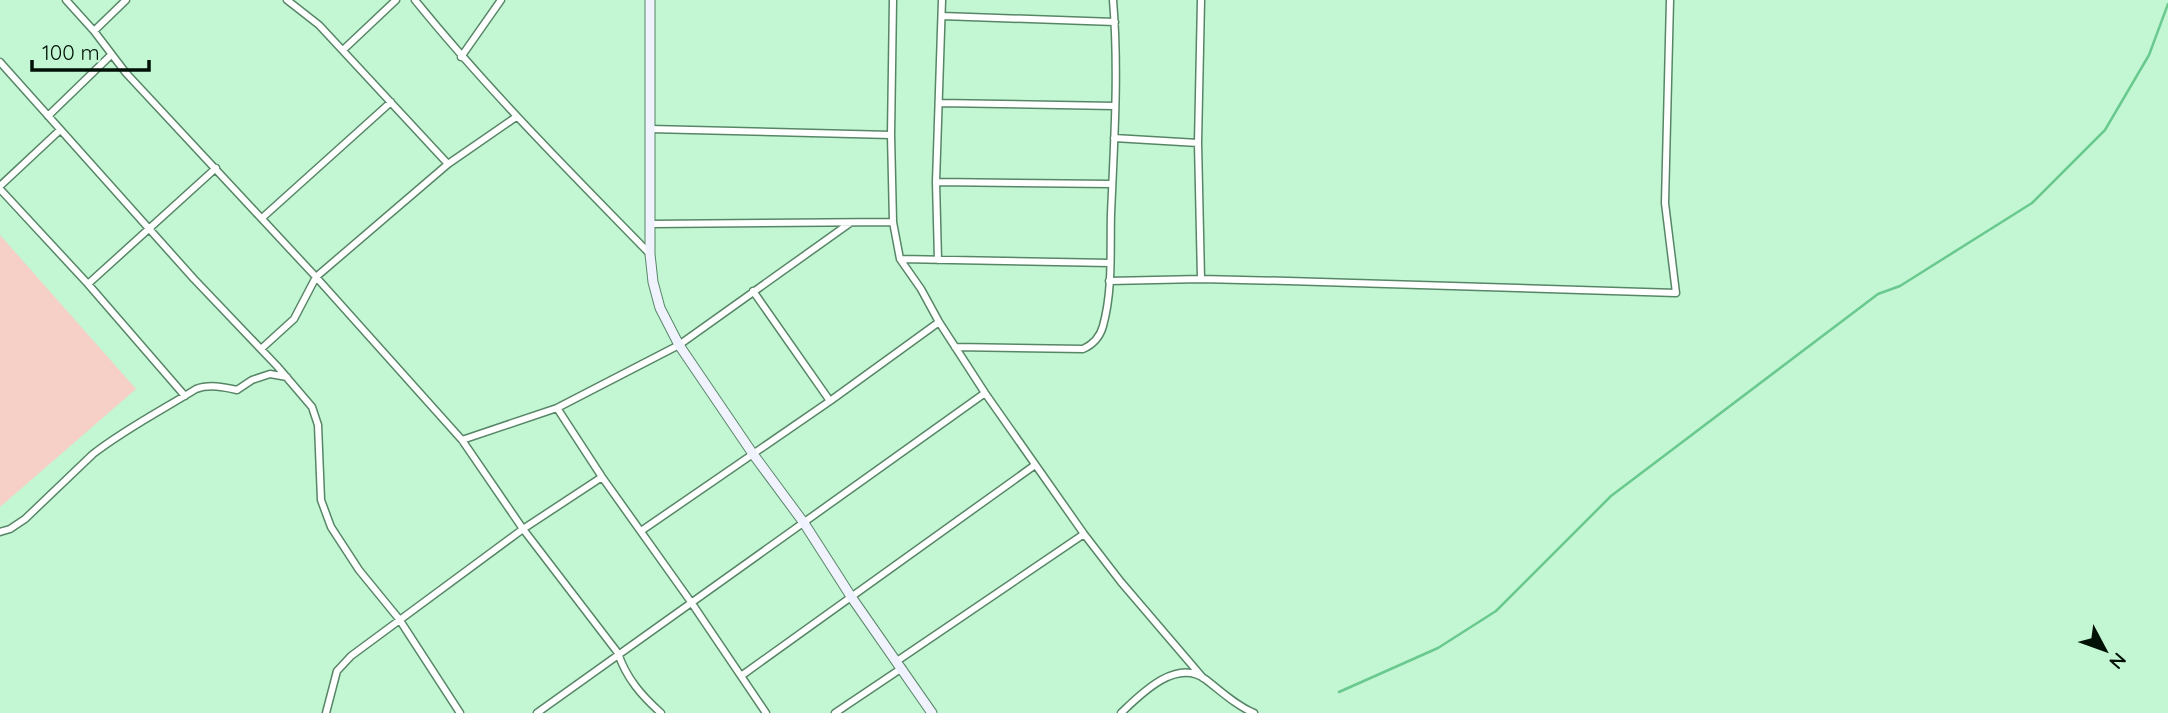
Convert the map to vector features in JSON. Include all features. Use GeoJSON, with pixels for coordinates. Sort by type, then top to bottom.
{"type":"FeatureCollection","features":[{"type":"Feature","properties":{"kind":"street"},"geometry":{"type":"LineString","coordinates":[[66,0],[111,55],[462,440],[523,529],[618,653],[634,685],[661,713]]}},
{"type":"Feature","properties":{"kind":"street"},"geometry":{"type":"LineString","coordinates":[[94,31],[126,0]]}},
{"type":"Feature","properties":{"kind":"street"},"geometry":{"type":"LineString","coordinates":[[287,0],[319,25],[448,164]]}},
{"type":"Feature","properties":{"kind":"street"},"geometry":{"type":"LineString","coordinates":[[342,50],[396,0]]}},
{"type":"Feature","properties":{"kind":"street"},"geometry":{"type":"LineString","coordinates":[[415,0],[461,57],[516,117],[650,254]]}},
{"type":"Feature","properties":{"kind":"street"},"geometry":{"type":"LineString","coordinates":[[461,57],[501,0]]}},
{"type":"Feature","properties":{"kind":"street"},"geometry":{"type":"LineString","coordinates":[[650,0],[650,254],[653,282],[660,308],[679,345],[804,523],[932,713]]}},
{"type":"Feature","properties":{"kind":"street"},"geometry":{"type":"LineString","coordinates":[[892,0],[892,222],[900,259],[985,393],[1121,582],[1203,678],[1238,705],[1254,713]]}},
{"type":"Feature","properties":{"kind":"street"},"geometry":{"type":"LineString","coordinates":[[938,260],[936,182],[942,0]]}},
{"type":"Feature","properties":{"kind":"street"},"geometry":{"type":"LineString","coordinates":[[955,347],[1083,349],[1097,340],[1104,324],[1110,263],[1115,106],[1113,0]]}},
{"type":"Feature","properties":{"kind":"street"},"geometry":{"type":"LineString","coordinates":[[1201,0],[1198,143],[1201,279]]}},
{"type":"Feature","properties":{"kind":"street"},"geometry":{"type":"LineString","coordinates":[[1109,281],[1201,279],[1676,293],[1665,203],[1670,0]]}},
{"type":"Feature","properties":{"kind":"street"},"geometry":{"type":"LineString","coordinates":[[942,16],[1115,22]]}},
{"type":"Feature","properties":{"kind":"street"},"geometry":{"type":"LineString","coordinates":[[48,116],[111,55]]}},
{"type":"Feature","properties":{"kind":"street"},"geometry":{"type":"LineString","coordinates":[[0,62],[307,400],[315,414],[321,455],[321,500],[331,527],[359,570],[399,619],[460,713]]}},
{"type":"Feature","properties":{"kind":"street"},"geometry":{"type":"LineString","coordinates":[[262,218],[391,102]]}},
{"type":"Feature","properties":{"kind":"street"},"geometry":{"type":"LineString","coordinates":[[939,103],[1115,106]]}},
{"type":"Feature","properties":{"kind":"street"},"geometry":{"type":"LineString","coordinates":[[261,349],[294,318],[316,277],[448,164],[516,117]]}},
{"type":"Feature","properties":{"kind":"street"},"geometry":{"type":"LineString","coordinates":[[650,129],[891,135]]}},
{"type":"Feature","properties":{"kind":"street"},"geometry":{"type":"LineString","coordinates":[[60,130],[0,187],[185,396]]}},
{"type":"Feature","properties":{"kind":"street"},"geometry":{"type":"LineString","coordinates":[[1114,138],[1198,143]]}},
{"type":"Feature","properties":{"kind":"street"},"geometry":{"type":"LineString","coordinates":[[88,284],[216,168]]}},
{"type":"Feature","properties":{"kind":"street"},"geometry":{"type":"LineString","coordinates":[[936,182],[1112,184]]}},
{"type":"Feature","properties":{"kind":"street"},"geometry":{"type":"LineString","coordinates":[[650,224],[892,222]]}},
{"type":"Feature","properties":{"kind":"street"},"geometry":{"type":"LineString","coordinates":[[462,440],[556,408],[679,345],[850,223]]}},
{"type":"Feature","properties":{"kind":"street"},"geometry":{"type":"LineString","coordinates":[[900,259],[1110,263]]}},
{"type":"Feature","properties":{"kind":"street"},"geometry":{"type":"LineString","coordinates":[[753,291],[830,401]]}},
{"type":"Feature","properties":{"kind":"street"},"geometry":{"type":"LineString","coordinates":[[641,531],[939,322]]}},
{"type":"Feature","properties":{"kind":"street"},"geometry":{"type":"LineString","coordinates":[[0,532],[20,523],[107,443],[201,387],[237,390],[251,380],[270,374],[287,377]]}},
{"type":"Feature","properties":{"kind":"street"},"geometry":{"type":"LineString","coordinates":[[537,713],[985,393]]}},
{"type":"Feature","properties":{"kind":"street"},"geometry":{"type":"LineString","coordinates":[[556,408],[766,713]]}},
{"type":"Feature","properties":{"kind":"street"},"geometry":{"type":"LineString","coordinates":[[741,676],[1035,465]]}},
{"type":"Feature","properties":{"kind":"street"},"geometry":{"type":"LineString","coordinates":[[326,713],[335,676],[351,656],[523,529],[602,477]]}},
{"type":"Feature","properties":{"kind":"street"},"geometry":{"type":"LineString","coordinates":[[835,713],[899,664],[1084,534]]}},
{"type":"Feature","properties":{"kind":"street"},"geometry":{"type":"LineString","coordinates":[[1121,713],[1147,690],[1172,675],[1186,672],[1203,678]]}},
{"type":"Feature","properties":{"kind":"shaded area"},"geometry":{"type":"Polygon","coordinates":[[[0,235],[136,389],[0,507],[0,235]]]}},
{"type":"Feature","properties":{"kind":"waterway"},"geometry":{"type":"LineString","coordinates":[[1339,692],[1438,648],[1496,611],[1611,496],[1878,294],[1900,286],[2032,203],[2105,130],[2149,55],[2168,4]]}}]}
